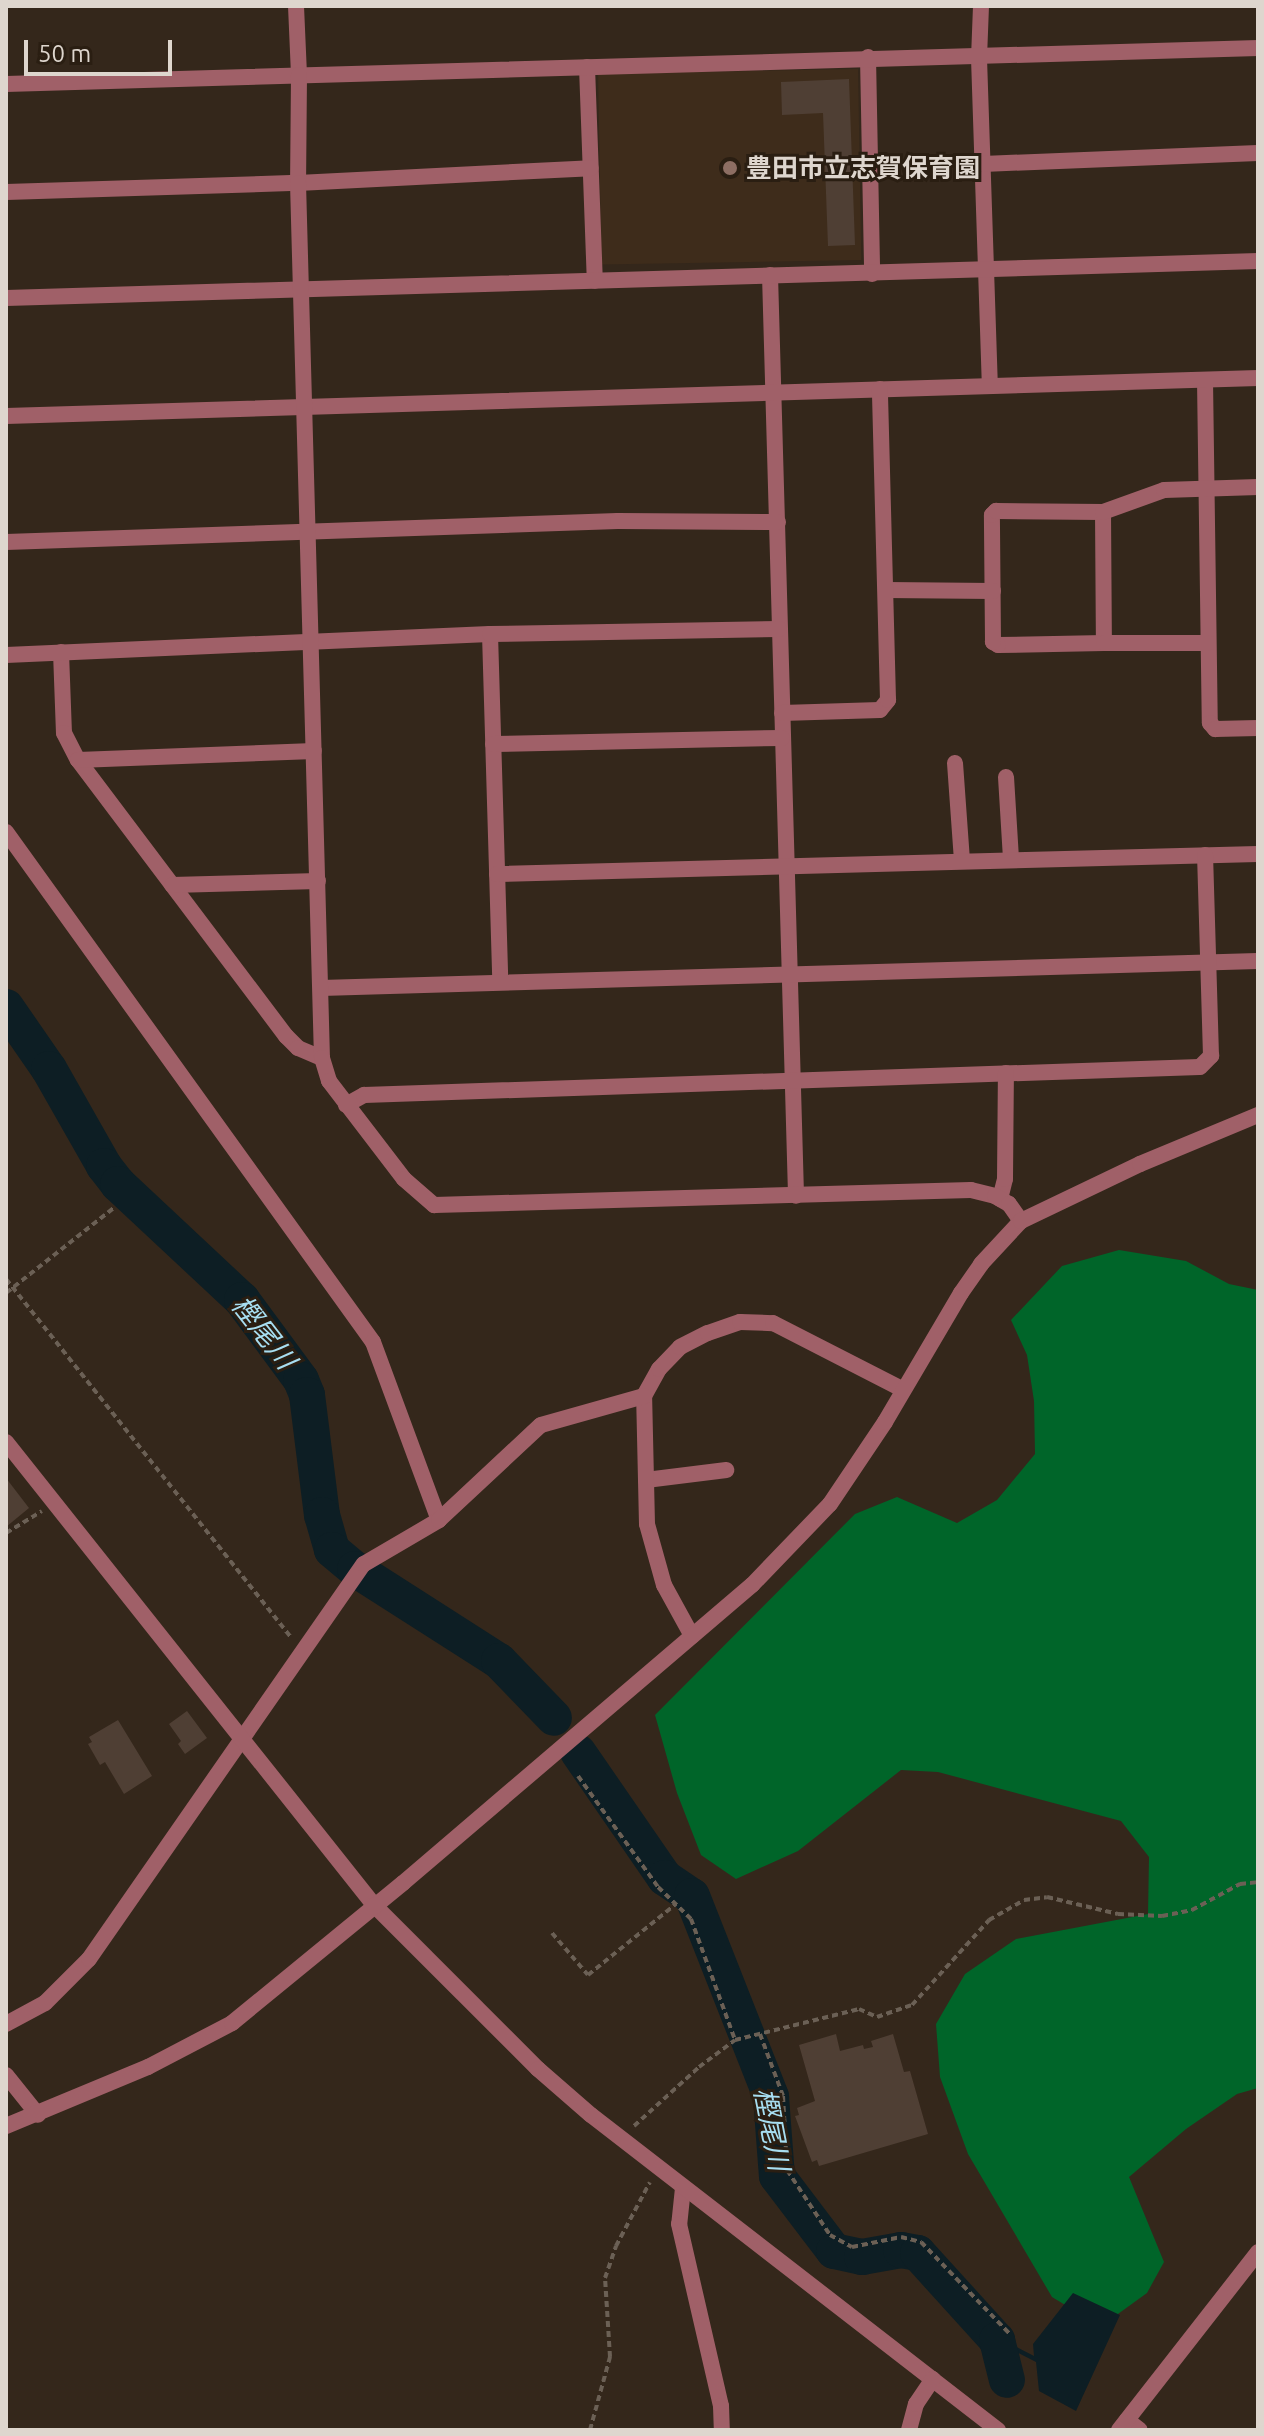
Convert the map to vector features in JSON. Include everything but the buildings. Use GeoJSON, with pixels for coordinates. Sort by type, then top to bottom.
{"type":"FeatureCollection","features":[{"type":"Feature","properties":{"kind":"street"},"geometry":{"type":"LineString","coordinates":[[296,6],[322,1058],[328,1079],[404,1179],[434,1205],[971,1190],[1009,1204],[1021,1221]]}},
{"type":"Feature","properties":{"kind":"street"},"geometry":{"type":"LineString","coordinates":[[981,6],[979,58],[990,386]]}},
{"type":"Feature","properties":{"kind":"street"},"geometry":{"type":"LineString","coordinates":[[6,84],[1258,48]]}},
{"type":"Feature","properties":{"kind":"street"},"geometry":{"type":"LineString","coordinates":[[868,57],[872,274]]}},
{"type":"Feature","properties":{"kind":"street"},"geometry":{"type":"LineString","coordinates":[[587,67],[595,281]]}},
{"type":"Feature","properties":{"kind":"street"},"geometry":{"type":"LineString","coordinates":[[983,164],[1258,153]]}},
{"type":"Feature","properties":{"kind":"street"},"geometry":{"type":"LineString","coordinates":[[6,192],[298,183],[591,168]]}},
{"type":"Feature","properties":{"kind":"street"},"geometry":{"type":"LineString","coordinates":[[6,298],[1258,261]]}},
{"type":"Feature","properties":{"kind":"street"},"geometry":{"type":"LineString","coordinates":[[770,275],[796,1196]]}},
{"type":"Feature","properties":{"kind":"street"},"geometry":{"type":"LineString","coordinates":[[6,416],[307,404],[1258,378]]}},
{"type":"Feature","properties":{"kind":"street"},"geometry":{"type":"LineString","coordinates":[[1205,380],[1210,723],[1215,729],[1258,728]]}},
{"type":"Feature","properties":{"kind":"street"},"geometry":{"type":"LineString","coordinates":[[782,713],[880,710],[888,700],[880,389]]}},
{"type":"Feature","properties":{"kind":"street"},"geometry":{"type":"LineString","coordinates":[[1208,643],[998,645],[992,638],[992,515],[1001,508],[1103,512],[1152,492],[1258,487]]}},
{"type":"Feature","properties":{"kind":"street"},"geometry":{"type":"LineString","coordinates":[[1103,512],[1104,643]]}},
{"type":"Feature","properties":{"kind":"street"},"geometry":{"type":"LineString","coordinates":[[6,542],[618,521],[778,522]]}},
{"type":"Feature","properties":{"kind":"street"},"geometry":{"type":"LineString","coordinates":[[886,590],[993,591]]}},
{"type":"Feature","properties":{"kind":"street"},"geometry":{"type":"LineString","coordinates":[[6,655],[490,634],[779,629]]}},
{"type":"Feature","properties":{"kind":"street"},"geometry":{"type":"LineString","coordinates":[[490,634],[500,980]]}},
{"type":"Feature","properties":{"kind":"street"},"geometry":{"type":"LineString","coordinates":[[61,652],[64,733],[78,760],[286,1036],[298,1048],[322,1058]]}},
{"type":"Feature","properties":{"kind":"street"},"geometry":{"type":"LineString","coordinates":[[493,744],[782,738]]}},
{"type":"Feature","properties":{"kind":"street"},"geometry":{"type":"LineString","coordinates":[[78,760],[314,751]]}},
{"type":"Feature","properties":{"kind":"street"},"geometry":{"type":"LineString","coordinates":[[955,763],[962,860]]}},
{"type":"Feature","properties":{"kind":"street"},"geometry":{"type":"LineString","coordinates":[[1006,777],[1011,859]]}},
{"type":"Feature","properties":{"kind":"street"},"geometry":{"type":"LineString","coordinates":[[6,832],[373,1342],[439,1520]]}},
{"type":"Feature","properties":{"kind":"street"},"geometry":{"type":"LineString","coordinates":[[497,874],[1258,854]]}},
{"type":"Feature","properties":{"kind":"street"},"geometry":{"type":"LineString","coordinates":[[346,1105],[364,1095],[1200,1067],[1211,1056],[1205,855]]}},
{"type":"Feature","properties":{"kind":"street"},"geometry":{"type":"LineString","coordinates":[[172,885],[318,881]]}},
{"type":"Feature","properties":{"kind":"street"},"geometry":{"type":"LineString","coordinates":[[321,988],[500,980],[1258,961]]}},
{"type":"Feature","properties":{"kind":"street"},"geometry":{"type":"LineString","coordinates":[[1000,1199],[1005,1179],[1006,1073]]}},
{"type":"Feature","properties":{"kind":"street"},"geometry":{"type":"LineString","coordinates":[[6,2126],[148,2067],[232,2023],[781,1558],[830,1504],[885,1422],[902,1389],[981,1264],[1021,1221],[1127,1170],[1258,1115]]}},
{"type":"Feature","properties":{"kind":"street"},"geometry":{"type":"LineString","coordinates":[[692,1636],[664,1585],[647,1524],[644,1396],[659,1369],[680,1347],[708,1333],[740,1322],[773,1323],[902,1389]]}},
{"type":"Feature","properties":{"kind":"street"},"geometry":{"type":"LineString","coordinates":[[6,2024],[45,2003],[89,1959],[364,1564],[439,1520],[541,1425],[644,1396]]}},
{"type":"Feature","properties":{"kind":"street"},"geometry":{"type":"LineString","coordinates":[[6,1442],[374,1905],[538,2069],[683,2188],[998,2430]]}},
{"type":"Feature","properties":{"kind":"street"},"geometry":{"type":"LineString","coordinates":[[646,1480],[726,1470]]}},
{"type":"Feature","properties":{"kind":"street"},"geometry":{"type":"LineString","coordinates":[[6,2075],[38,2115]]}},
{"type":"Feature","properties":{"kind":"street"},"geometry":{"type":"LineString","coordinates":[[683,2188],[679,2224],[721,2406],[722,2430]]}},
{"type":"Feature","properties":{"kind":"street"},"geometry":{"type":"LineString","coordinates":[[1129,2427],[1258,2252]]}},
{"type":"Feature","properties":{"kind":"street"},"geometry":{"type":"LineString","coordinates":[[909,2430],[916,2404],[933,2379]]}},
{"type":"Feature","properties":{"kind":"path"},"geometry":{"type":"LineString","coordinates":[[6,1293],[115,1207]]}},
{"type":"Feature","properties":{"kind":"path"},"geometry":{"type":"LineString","coordinates":[[6,1279],[304,1653]]}},
{"type":"Feature","properties":{"kind":"path"},"geometry":{"type":"LineString","coordinates":[[6,1533],[54,1502]]}},
{"type":"Feature","properties":{"kind":"path"},"geometry":{"type":"LineString","coordinates":[[578,1776],[658,1887],[691,1919],[735,2040]]}},
{"type":"Feature","properties":{"kind":"path"},"geometry":{"type":"LineString","coordinates":[[623,2140],[640,2119],[735,2040],[859,2009],[877,2017],[912,2005],[989,1920],[1024,1900],[1047,1897],[1118,1914],[1162,1916],[1192,1910],[1240,1884],[1258,1882]]}},
{"type":"Feature","properties":{"kind":"path"},"geometry":{"type":"LineString","coordinates":[[552,1933],[588,1975],[676,1904]]}},
{"type":"Feature","properties":{"kind":"path"},"geometry":{"type":"LineString","coordinates":[[760,2034],[783,2096],[787,2170],[830,2235],[852,2247],[901,2237],[921,2242],[1009,2333]]}},
{"type":"Feature","properties":{"kind":"path"},"geometry":{"type":"LineString","coordinates":[[590,2430],[610,2357],[605,2278],[616,2246],[658,2168]]}},
{"type":"Feature","properties":{"kind":"shaded area","name":"豊田市立志賀保育園"},"geometry":{"type":"Polygon","coordinates":[[[858,69],[861,260],[601,265],[598,74],[858,69]]]}},
{"type":"Feature","properties":{"kind":"shaded area"},"geometry":{"type":"Polygon","coordinates":[[[1073,2293],[1120,2315],[1076,2411],[1039,2391],[1036,2362],[1003,2345],[1005,2341],[1034,2356],[1033,2344],[1073,2293]]]}},
{"type":"Feature","properties":{"kind":"green space"},"geometry":{"type":"Polygon","coordinates":[[[1119,1250],[1186,1261],[1229,1284],[1258,1290],[1258,2088],[1237,2094],[1186,2129],[1129,2177],[1164,2262],[1147,2293],[1111,2319],[1085,2317],[1052,2297],[968,2154],[940,2077],[936,2024],[965,1974],[1016,1939],[1148,1914],[1149,1857],[1121,1821],[938,1772],[901,1770],[798,1851],[736,1879],[701,1855],[677,1793],[655,1715],[855,1514],[897,1497],[957,1523],[997,1500],[1035,1454],[1034,1401],[1027,1355],[1011,1320],[1062,1266],[1119,1250]]]}},
{"type":"Feature","properties":{"kind":"waterway","name":"樫尾川"},"geometry":{"type":"LineString","coordinates":[[6,1007],[49,1069],[104,1166],[118,1184],[242,1300],[301,1380],[307,1395],[322,1515],[332,1550],[355,1569],[499,1661],[554,1718]]}},
{"type":"Feature","properties":{"kind":"waterway","name":"樫尾川"},"geometry":{"type":"LineString","coordinates":[[578,1752],[665,1878],[692,1896],[771,2097],[777,2176],[834,2251],[862,2257],[901,2250],[918,2253],[997,2340],[1007,2380]]}},
{"type":"Feature","properties":{"kind":"place","name":"豊田市立志賀保育園"},"geometry":{"type":"Point","coordinates":[730,168]}}]}
